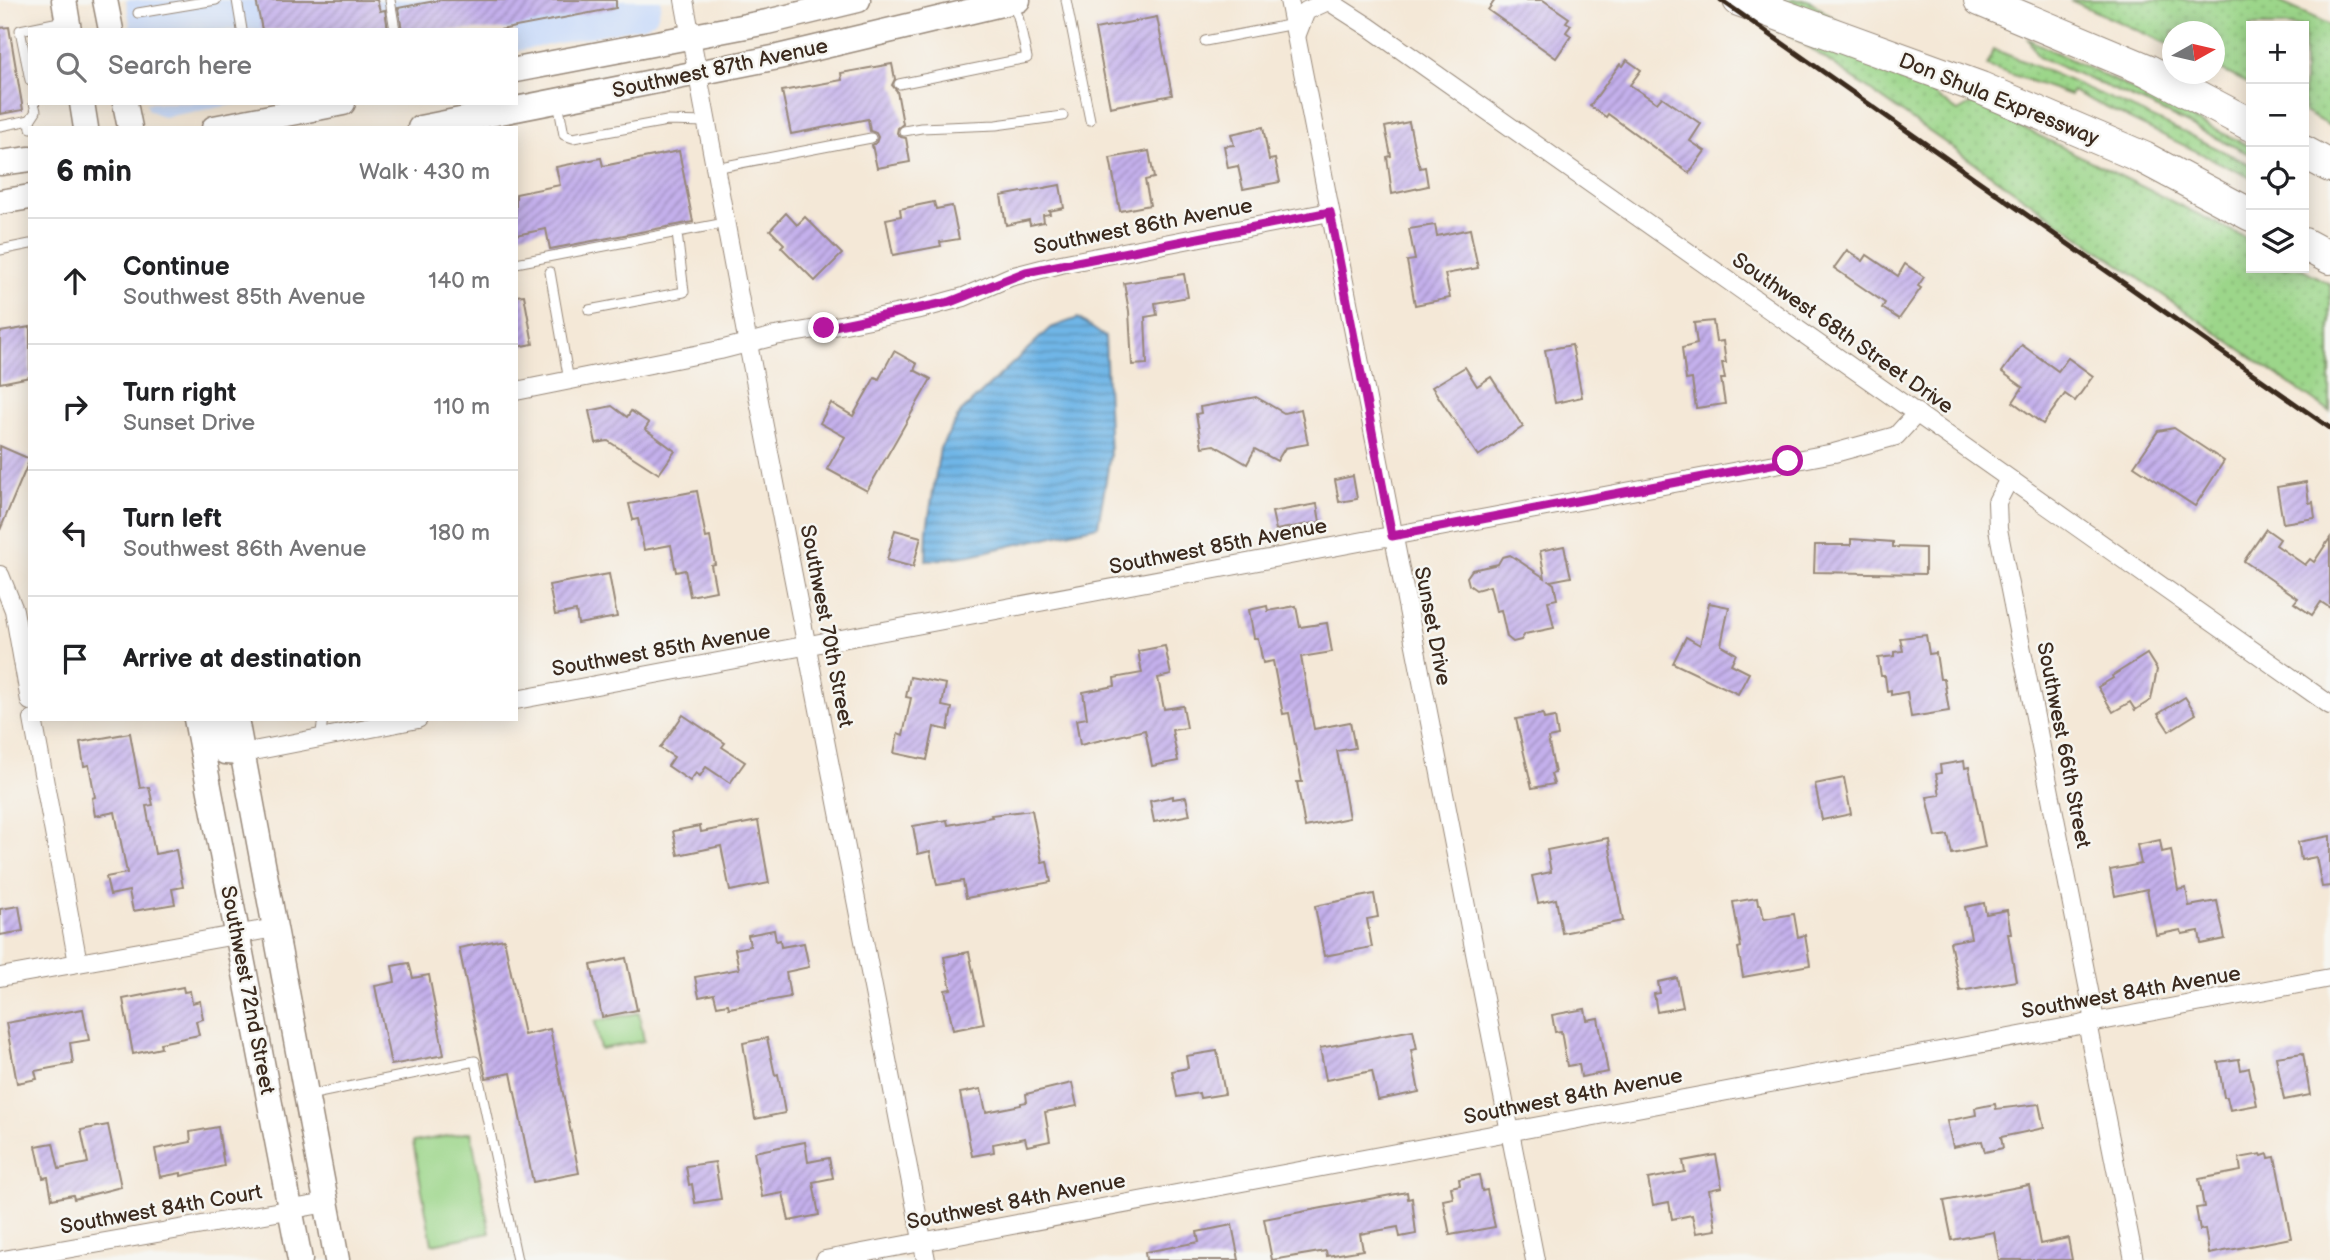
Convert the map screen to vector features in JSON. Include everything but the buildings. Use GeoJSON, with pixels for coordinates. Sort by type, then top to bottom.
{"type":"FeatureCollection","features":[{"type":"Feature","properties":{"kind":"highway","name":"Don Shula Expressway"},"geometry":{"type":"LineString","coordinates":[[1739,0],[1981,88],[2144,158],[2246,212]]}},
{"type":"Feature","properties":{"kind":"highway"},"geometry":{"type":"LineString","coordinates":[[1992,4],[2147,70],[2246,122]]}},
{"type":"Feature","properties":{"kind":"highway"},"geometry":{"type":"LineString","coordinates":[[2309,155],[2330,166]]}},
{"type":"Feature","properties":{"kind":"highway"},"geometry":{"type":"LineString","coordinates":[[2309,247],[2330,258]]}},
{"type":"Feature","properties":{"kind":"main road"},"geometry":{"type":"LineString","coordinates":[[105,0],[111,28]]}},
{"type":"Feature","properties":{"kind":"main road","name":"Southwest 87th Avenue"},"geometry":{"type":"LineString","coordinates":[[518,70],[691,37],[858,0]]}},
{"type":"Feature","properties":{"kind":"main road","name":"Southwest 87th Avenue"},"geometry":{"type":"LineString","coordinates":[[433,126],[778,57],[1012,0]]}},
{"type":"Feature","properties":{"kind":"main road"},"geometry":{"type":"LineString","coordinates":[[82,105],[86,126]]}},
{"type":"Feature","properties":{"kind":"main road"},"geometry":{"type":"LineString","coordinates":[[125,105],[130,126]]}},
{"type":"Feature","properties":{"kind":"main road"},"geometry":{"type":"LineString","coordinates":[[220,126],[258,112],[324,105]]}},
{"type":"Feature","properties":{"kind":"main road"},"geometry":{"type":"LineString","coordinates":[[0,163],[28,159]]}},
{"type":"Feature","properties":{"kind":"main road"},"geometry":{"type":"LineString","coordinates":[[0,202],[28,197]]}},
{"type":"Feature","properties":{"kind":"main road","name":"Southwest 72nd Street"},"geometry":{"type":"LineString","coordinates":[[196,721],[300,1260]]}},
{"type":"Feature","properties":{"kind":"main road"},"geometry":{"type":"LineString","coordinates":[[216,721],[220,744],[225,752],[243,753]]}},
{"type":"Feature","properties":{"kind":"main road","name":"Southwest 72nd Street"},"geometry":{"type":"LineString","coordinates":[[236,721],[337,1260]]}},
{"type":"Feature","properties":{"kind":"street","name":"Southwest 70th Street"},"geometry":{"type":"LineString","coordinates":[[684,0],[926,1260]]}},
{"type":"Feature","properties":{"kind":"street","name":"Sunset Drive"},"geometry":{"type":"LineString","coordinates":[[1289,0],[1535,1260]]}},
{"type":"Feature","properties":{"kind":"street"},"geometry":{"type":"LineString","coordinates":[[1295,30],[1306,11],[1328,0]]}},
{"type":"Feature","properties":{"kind":"street","name":"Southwest 68th Street Drive"},"geometry":{"type":"LineString","coordinates":[[1328,0],[2330,705]]}},
{"type":"Feature","properties":{"kind":"street","name":"Southwest 86th Avenue"},"geometry":{"type":"LineString","coordinates":[[518,391],[748,344],[775,335],[840,326],[935,306],[1035,270],[1330,212]]}},
{"type":"Feature","properties":{"kind":"street","name":"Southwest 85th Avenue"},"geometry":{"type":"LineString","coordinates":[[518,700],[1849,449],[1896,436],[1917,413]]}},
{"type":"Feature","properties":{"kind":"street","name":"Southwest 66th Street"},"geometry":{"type":"LineString","coordinates":[[2009,479],[1997,502],[1998,529],[2134,1260]]}},
{"type":"Feature","properties":{"kind":"street"},"geometry":{"type":"LineString","coordinates":[[0,575],[14,610],[28,690]]}},
{"type":"Feature","properties":{"kind":"street"},"geometry":{"type":"LineString","coordinates":[[33,721],[78,963]]}},
{"type":"Feature","properties":{"kind":"street"},"geometry":{"type":"LineString","coordinates":[[243,753],[408,721]]}},
{"type":"Feature","properties":{"kind":"street"},"geometry":{"type":"LineString","coordinates":[[0,977],[275,928]]}},
{"type":"Feature","properties":{"kind":"street","name":"Southwest 84th Avenue"},"geometry":{"type":"LineString","coordinates":[[825,1260],[2330,978]]}},
{"type":"Feature","properties":{"kind":"street","name":"Southwest 84th Court"},"geometry":{"type":"LineString","coordinates":[[3,1260],[327,1203]]}},
{"type":"Feature","properties":{"kind":"lane"},"geometry":{"type":"LineString","coordinates":[[138,13],[216,0]]}},
{"type":"Feature","properties":{"kind":"lane"},"geometry":{"type":"LineString","coordinates":[[237,0],[242,28]]}},
{"type":"Feature","properties":{"kind":"lane"},"geometry":{"type":"LineString","coordinates":[[390,0],[395,28]]}},
{"type":"Feature","properties":{"kind":"lane"},"geometry":{"type":"LineString","coordinates":[[899,84],[1027,58],[1012,0]]}},
{"type":"Feature","properties":{"kind":"lane"},"geometry":{"type":"LineString","coordinates":[[1066,0],[1090,120]]}},
{"type":"Feature","properties":{"kind":"lane"},"geometry":{"type":"LineString","coordinates":[[28,70],[20,30],[67,17]]}},
{"type":"Feature","properties":{"kind":"lane"},"geometry":{"type":"LineString","coordinates":[[1205,41],[1295,30]]}},
{"type":"Feature","properties":{"kind":"lane"},"geometry":{"type":"LineString","coordinates":[[558,101],[564,135],[573,138],[667,121],[707,122]]}},
{"type":"Feature","properties":{"kind":"lane"},"geometry":{"type":"LineString","coordinates":[[0,126],[30,124],[37,105]]}},
{"type":"Feature","properties":{"kind":"lane"},"geometry":{"type":"LineString","coordinates":[[904,131],[996,125],[1063,116]]}},
{"type":"Feature","properties":{"kind":"lane"},"geometry":{"type":"LineString","coordinates":[[715,168],[871,138]]}},
{"type":"Feature","properties":{"kind":"lane"},"geometry":{"type":"LineString","coordinates":[[518,263],[726,223]]}},
{"type":"Feature","properties":{"kind":"lane"},"geometry":{"type":"LineString","coordinates":[[589,310],[684,292],[677,233]]}},
{"type":"Feature","properties":{"kind":"lane"},"geometry":{"type":"LineString","coordinates":[[0,250],[28,244]]}},
{"type":"Feature","properties":{"kind":"lane"},"geometry":{"type":"LineString","coordinates":[[550,272],[570,381]]}},
{"type":"Feature","properties":{"kind":"lane"},"geometry":{"type":"LineString","coordinates":[[320,739],[323,721]]}},
{"type":"Feature","properties":{"kind":"lane"},"geometry":{"type":"LineString","coordinates":[[306,1095],[475,1061],[517,1260]]}},
{"type":"Feature","properties":{"kind":"shaded area"},"geometry":{"type":"Polygon","coordinates":[[[126,0],[661,0],[657,18],[644,27],[518,51],[518,28],[131,28],[126,0]]]}},
{"type":"Feature","properties":{"kind":"shaded area"},"geometry":{"type":"Polygon","coordinates":[[[147,105],[232,105],[163,117],[149,110],[147,105]]]}},
{"type":"Feature","properties":{"kind":"green space"},"geometry":{"type":"Polygon","coordinates":[[[1741,0],[1809,0],[1955,110],[1972,103],[1979,106],[2246,238],[2246,273],[2309,272],[2330,284],[2330,412],[1741,0]]]}},
{"type":"Feature","properties":{"kind":"green space"},"geometry":{"type":"Polygon","coordinates":[[[2070,0],[2275,0],[2324,22],[2330,26],[2330,126],[2309,115],[2309,21],[2246,21],[2246,82],[2225,72],[2225,21],[2162,21],[2162,41],[2070,0]]]}},
{"type":"Feature","properties":{"kind":"green space"},"geometry":{"type":"Polygon","coordinates":[[[2028,39],[2245,144],[2246,153],[2151,106],[2038,57],[2028,39]]]}},
{"type":"Feature","properties":{"kind":"green space"},"geometry":{"type":"Polygon","coordinates":[[[1993,49],[2059,76],[2246,163],[2246,176],[2072,91],[2070,95],[1987,66],[1993,49]]]}},
{"type":"Feature","properties":{"kind":"green space"},"geometry":{"type":"Polygon","coordinates":[[[639,1013],[644,1041],[600,1049],[595,1021],[639,1013]]]}},
{"type":"Feature","properties":{"kind":"green space"},"geometry":{"type":"Polygon","coordinates":[[[471,1132],[490,1233],[432,1244],[413,1142],[471,1132]]]}},
{"type":"Feature","properties":{"kind":"water"},"geometry":{"type":"Polygon","coordinates":[[[1078,318],[1105,337],[1110,456],[1098,526],[970,555],[926,561],[927,529],[940,448],[961,412],[1050,328],[1078,318]]]}},
{"type":"Feature","properties":{"kind":"railway"},"geometry":{"type":"LineString","coordinates":[[1721,0],[2330,428]]}},
{"type":"Feature","properties":{"kind":"route"},"geometry":{"type":"LineString","coordinates":[[824,328],[950,302],[1026,272],[1330,212],[1392,536],[1788,461]]}}]}
